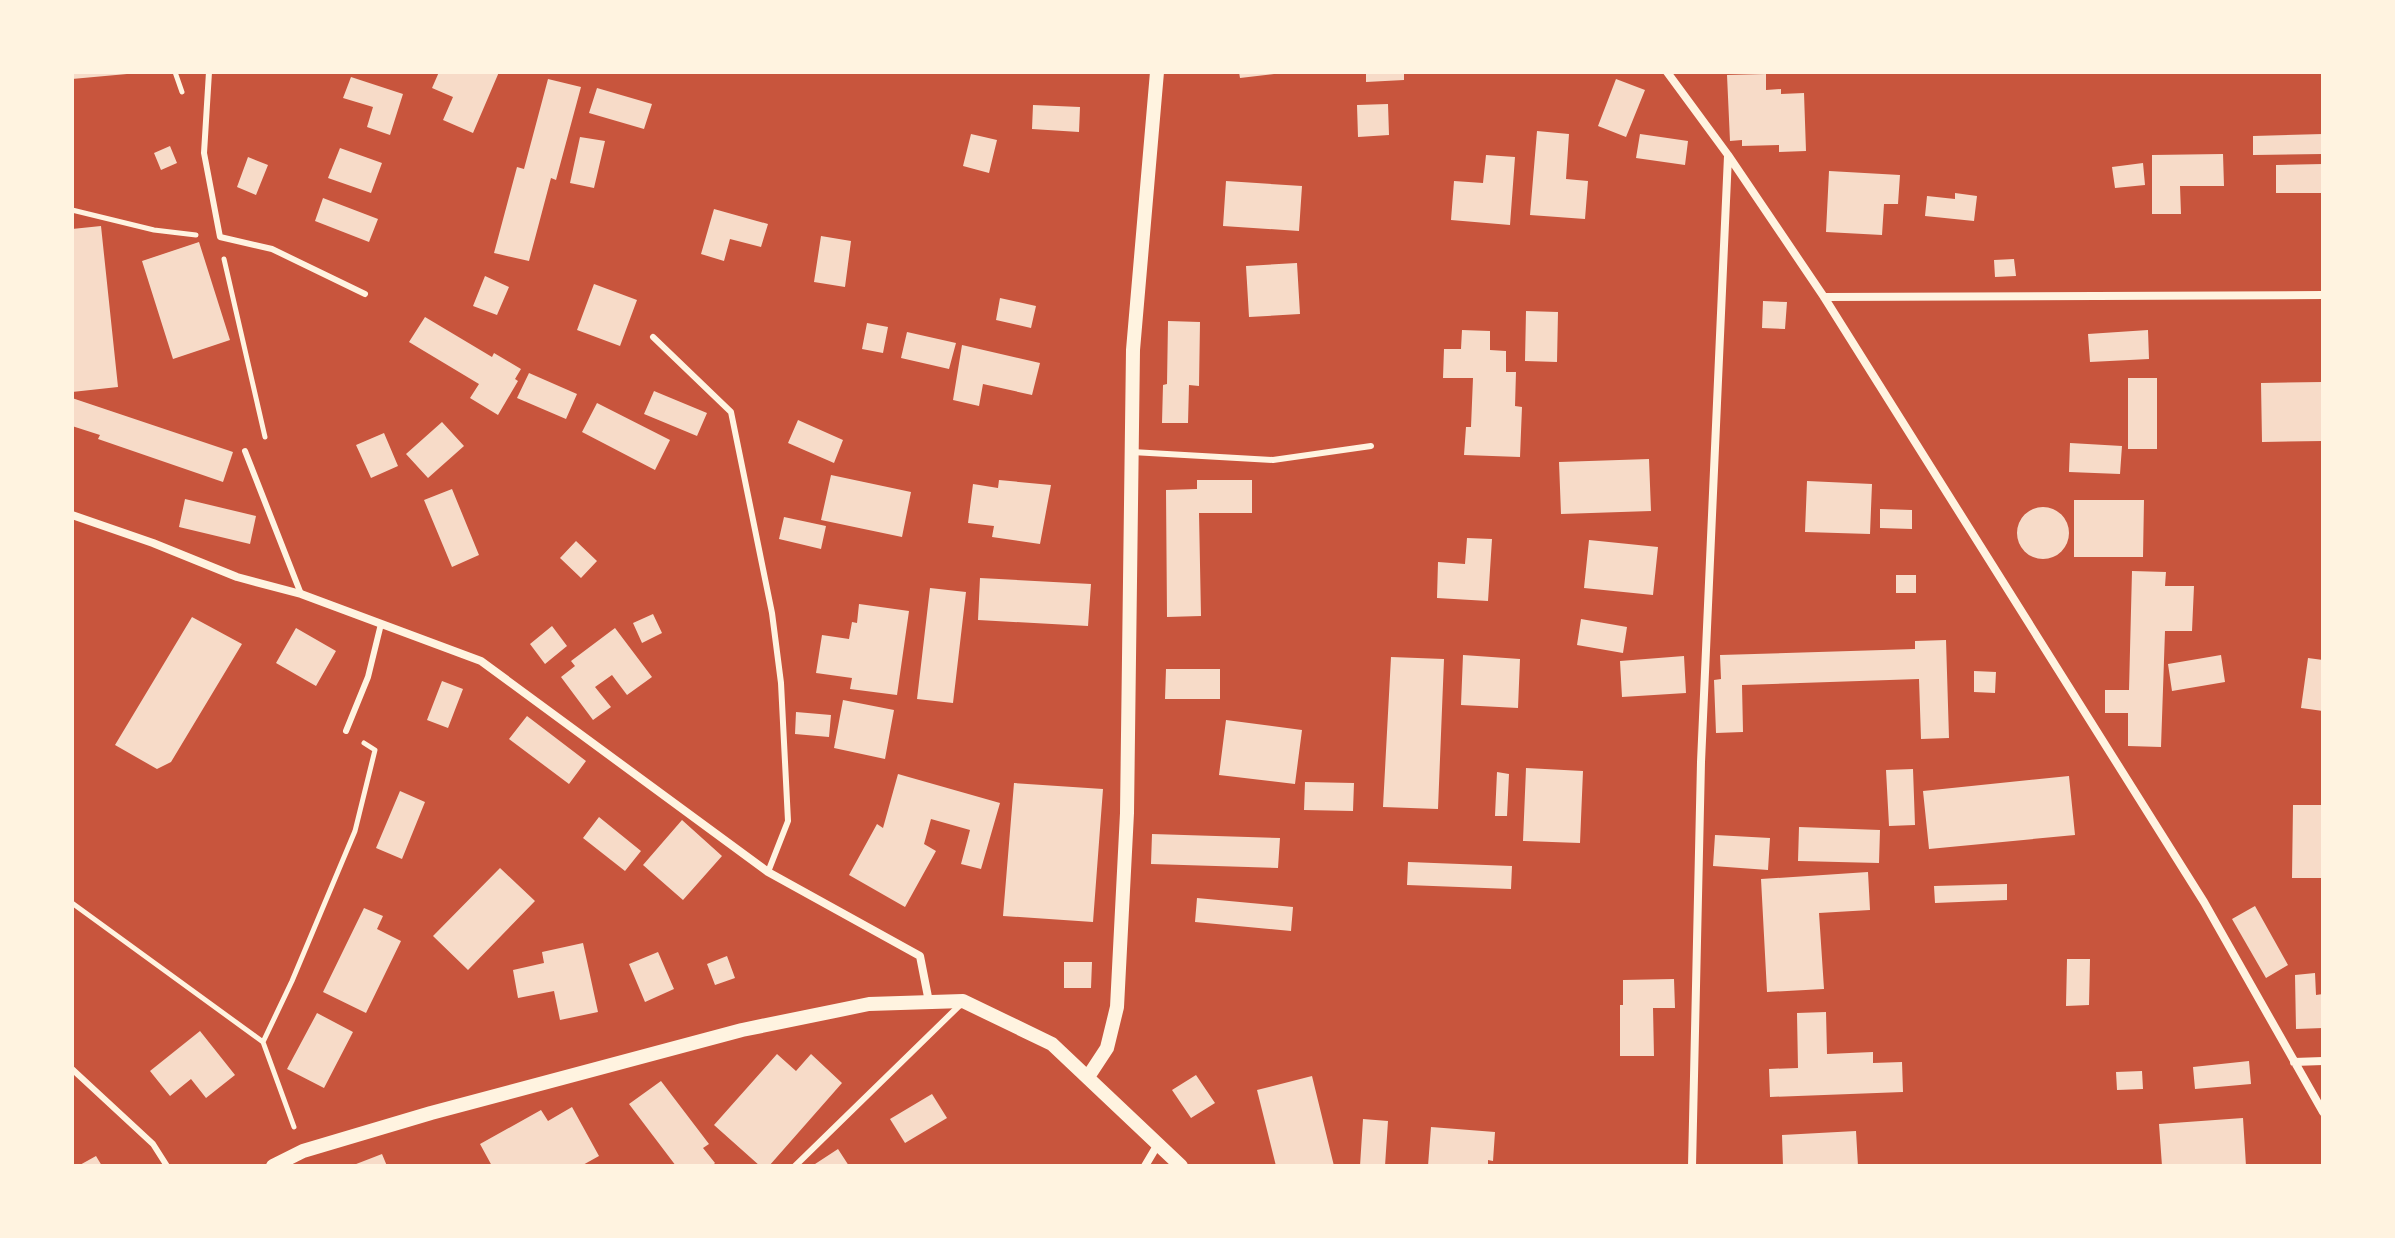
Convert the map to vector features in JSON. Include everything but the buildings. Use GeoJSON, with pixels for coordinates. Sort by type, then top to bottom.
{"type":"FeatureCollection","features":[{"type":"Feature","properties":{"kind":"street"},"geometry":{"type":"LineString","coordinates":[[1088,1077],[1107,1048],[1117,1007],[1127,813],[1133,350],[1157,72]]}},
{"type":"Feature","properties":{"kind":"street"},"geometry":{"type":"LineString","coordinates":[[1667,72],[1728,155],[1824,297],[2204,902],[2323,1112]]}},
{"type":"Feature","properties":{"kind":"street"},"geometry":{"type":"LineString","coordinates":[[1692,1166],[1701,762],[1728,155]]}},
{"type":"Feature","properties":{"kind":"street"},"geometry":{"type":"LineString","coordinates":[[1824,297],[2323,295]]}},
{"type":"Feature","properties":{"kind":"street"},"geometry":{"type":"LineString","coordinates":[[72,515],[237,577],[301,594],[481,661],[768,872],[920,956],[929,1002]]}},
{"type":"Feature","properties":{"kind":"street"},"geometry":{"type":"LineString","coordinates":[[273,1166],[303,1151],[431,1113],[742,1030],[869,1004],[963,1001],[1052,1044],[1181,1166]]}},
{"type":"Feature","properties":{"kind":"street"},"geometry":{"type":"LineString","coordinates":[[2294,1062],[2323,1061]]}},
{"type":"Feature","properties":{"kind":"street"},"geometry":{"type":"LineString","coordinates":[[1145,1166],[1158,1144]]}},
{"type":"Feature","properties":{"kind":"lane"},"geometry":{"type":"LineString","coordinates":[[209,72],[204,153],[220,237],[272,249],[365,294]]}},
{"type":"Feature","properties":{"kind":"lane"},"geometry":{"type":"LineString","coordinates":[[653,337],[731,412],[772,613],[781,683],[788,821],[768,872]]}},
{"type":"Feature","properties":{"kind":"lane"},"geometry":{"type":"LineString","coordinates":[[1132,452],[1273,460],[1371,446]]}},
{"type":"Feature","properties":{"kind":"lane"},"geometry":{"type":"LineString","coordinates":[[245,451],[301,594]]}},
{"type":"Feature","properties":{"kind":"lane"},"geometry":{"type":"LineString","coordinates":[[346,731],[368,677],[381,624]]}},
{"type":"Feature","properties":{"kind":"lane"},"geometry":{"type":"LineString","coordinates":[[795,1166],[963,1001]]}},
{"type":"Feature","properties":{"kind":"lane"},"geometry":{"type":"LineString","coordinates":[[72,1069],[153,1144],[167,1166]]}},
{"type":"Feature","properties":{"kind":"path"},"geometry":{"type":"LineString","coordinates":[[72,210],[154,230],[220,237],[267,445]]}},
{"type":"Feature","properties":{"kind":"path"},"geometry":{"type":"LineString","coordinates":[[263,1042],[355,831],[375,750],[346,731]]}},
{"type":"Feature","properties":{"kind":"path"},"geometry":{"type":"LineString","coordinates":[[72,903],[263,1042],[303,1151]]}}]}
